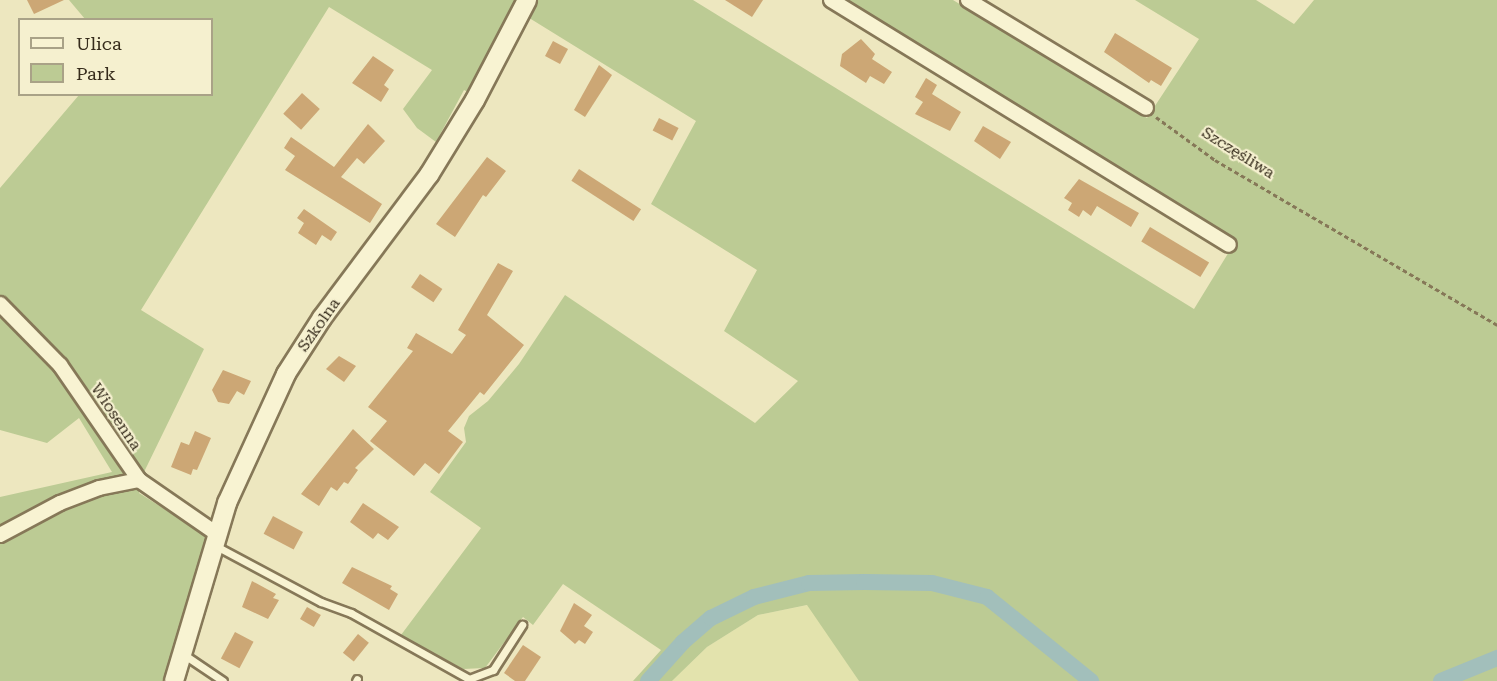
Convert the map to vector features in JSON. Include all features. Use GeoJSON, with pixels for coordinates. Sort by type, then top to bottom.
{"type":"FeatureCollection","features":[{"type":"Feature","properties":{"kind":"street","name":"Szkolna"},"geometry":{"type":"LineString","coordinates":[[174,681],[227,503],[286,374],[322,318],[429,175],[475,100],[527,0]]}},
{"type":"Feature","properties":{"kind":"street"},"geometry":{"type":"LineString","coordinates":[[831,0],[1229,245]]}},
{"type":"Feature","properties":{"kind":"street"},"geometry":{"type":"LineString","coordinates":[[968,0],[1146,108]]}},
{"type":"Feature","properties":{"kind":"street","name":"Wiosenna"},"geometry":{"type":"LineString","coordinates":[[0,304],[60,365],[139,480],[215,540]]}},
{"type":"Feature","properties":{"kind":"street"},"geometry":{"type":"LineString","coordinates":[[0,535],[60,503],[99,488],[139,480]]}},
{"type":"Feature","properties":{"kind":"lane"},"geometry":{"type":"LineString","coordinates":[[215,540],[321,602],[351,613],[469,679],[493,670],[522,625]]}},
{"type":"Feature","properties":{"kind":"lane"},"geometry":{"type":"LineString","coordinates":[[183,654],[223,681]]}},
{"type":"Feature","properties":{"kind":"path","name":"Szczęśliwa"},"geometry":{"type":"LineString","coordinates":[[1146,108],[1215,160],[1497,325]]}},
{"type":"Feature","properties":{"kind":"green space"},"geometry":{"type":"Polygon","coordinates":[[[69,0],[520,0],[470,93],[464,90],[436,142],[417,128],[403,109],[432,70],[329,7],[141,310],[204,349],[145,470],[139,493],[204,534],[207,541],[166,681],[0,681],[0,497],[112,472],[79,418],[47,443],[0,430],[0,188],[78,96],[213,96],[213,18],[84,18],[69,0]]]}},
{"type":"Feature","properties":{"kind":"green space"},"geometry":{"type":"Polygon","coordinates":[[[535,0],[693,0],[1194,309],[1235,242],[848,3],[850,0],[953,0],[1147,118],[1199,39],[1135,0],[1256,0],[1294,24],[1314,0],[1497,0],[1497,681],[859,681],[807,605],[758,615],[707,647],[672,681],[633,681],[661,650],[563,584],[533,625],[523,617],[485,668],[463,669],[401,635],[481,528],[430,492],[466,442],[464,428],[469,416],[488,401],[519,364],[565,295],[755,423],[798,381],[724,331],[757,270],[651,204],[696,121],[526,16],[535,0]]]}},
{"type":"Feature","properties":{"kind":"green space"},"geometry":{"type":"Polygon","coordinates":[[[808,605],[859,681],[672,681],[707,647],[758,615],[808,605]]]}},
{"type":"Feature","properties":{"kind":"building"},"geometry":{"type":"Polygon","coordinates":[[[27,0],[64,0],[34,14],[27,0]]]}},
{"type":"Feature","properties":{"kind":"building"},"geometry":{"type":"Polygon","coordinates":[[[725,0],[763,0],[752,17],[725,0]]]}},
{"type":"Feature","properties":{"kind":"building"},"geometry":{"type":"Polygon","coordinates":[[[1115,33],[1172,68],[1161,86],[1151,80],[1149,83],[1104,52],[1115,33]]]}},
{"type":"Feature","properties":{"kind":"building"},"geometry":{"type":"Polygon","coordinates":[[[861,39],[875,54],[872,59],[892,72],[884,84],[870,76],[866,83],[840,66],[842,54],[861,39]]]}},
{"type":"Feature","properties":{"kind":"building"},"geometry":{"type":"Polygon","coordinates":[[[553,41],[568,49],[560,64],[545,56],[553,41]]]}},
{"type":"Feature","properties":{"kind":"building"},"geometry":{"type":"Polygon","coordinates":[[[373,56],[394,70],[384,85],[389,89],[381,102],[352,83],[373,56]]]}},
{"type":"Feature","properties":{"kind":"building"},"geometry":{"type":"Polygon","coordinates":[[[599,65],[612,75],[585,117],[574,110],[599,65]]]}},
{"type":"Feature","properties":{"kind":"building"},"geometry":{"type":"Polygon","coordinates":[[[926,78],[937,85],[932,94],[961,112],[950,131],[915,114],[923,102],[915,97],[926,78]]]}},
{"type":"Feature","properties":{"kind":"building"},"geometry":{"type":"Polygon","coordinates":[[[302,93],[320,109],[301,130],[283,114],[302,93]]]}},
{"type":"Feature","properties":{"kind":"building"},"geometry":{"type":"Polygon","coordinates":[[[659,118],[679,128],[672,140],[653,130],[659,118]]]}},
{"type":"Feature","properties":{"kind":"building"},"geometry":{"type":"Polygon","coordinates":[[[368,124],[385,141],[364,164],[357,158],[341,177],[382,204],[370,223],[285,170],[295,156],[284,148],[291,137],[334,167],[368,124]]]}},
{"type":"Feature","properties":{"kind":"building"},"geometry":{"type":"Polygon","coordinates":[[[983,126],[1011,142],[1000,159],[974,141],[983,126]]]}},
{"type":"Feature","properties":{"kind":"building"},"geometry":{"type":"Polygon","coordinates":[[[487,157],[506,171],[486,197],[483,195],[455,237],[436,224],[487,157]]]}},
{"type":"Feature","properties":{"kind":"building"},"geometry":{"type":"Polygon","coordinates":[[[579,169],[641,209],[633,221],[571,181],[579,169]]]}},
{"type":"Feature","properties":{"kind":"building"},"geometry":{"type":"Polygon","coordinates":[[[1079,179],[1139,213],[1131,227],[1097,206],[1091,216],[1083,210],[1079,217],[1068,210],[1072,203],[1064,198],[1079,179]]]}},
{"type":"Feature","properties":{"kind":"building"},"geometry":{"type":"Polygon","coordinates":[[[304,209],[337,232],[331,241],[322,235],[316,245],[298,233],[304,223],[297,218],[304,209]]]}},
{"type":"Feature","properties":{"kind":"building"},"geometry":{"type":"Polygon","coordinates":[[[1150,227],[1209,263],[1200,277],[1141,242],[1150,227]]]}},
{"type":"Feature","properties":{"kind":"building"},"geometry":{"type":"Polygon","coordinates":[[[498,263],[513,271],[487,315],[524,345],[484,395],[480,392],[448,431],[463,442],[439,474],[425,463],[414,476],[370,441],[387,421],[368,407],[413,351],[407,348],[416,333],[452,354],[466,335],[458,330],[498,263]]]}},
{"type":"Feature","properties":{"kind":"building"},"geometry":{"type":"Polygon","coordinates":[[[420,274],[442,289],[433,302],[411,287],[420,274]]]}},
{"type":"Feature","properties":{"kind":"building"},"geometry":{"type":"Polygon","coordinates":[[[339,356],[356,366],[344,382],[326,369],[339,356]]]}},
{"type":"Feature","properties":{"kind":"building"},"geometry":{"type":"Polygon","coordinates":[[[223,370],[251,381],[244,395],[237,391],[229,404],[218,402],[212,390],[223,370]]]}},
{"type":"Feature","properties":{"kind":"building"},"geometry":{"type":"Polygon","coordinates":[[[353,429],[374,449],[355,468],[358,470],[348,484],[344,482],[337,491],[331,487],[319,506],[301,494],[353,429]]]}},
{"type":"Feature","properties":{"kind":"building"},"geometry":{"type":"Polygon","coordinates":[[[195,431],[211,438],[197,470],[193,469],[191,475],[171,467],[181,442],[189,445],[195,431]]]}},
{"type":"Feature","properties":{"kind":"building"},"geometry":{"type":"Polygon","coordinates":[[[363,503],[399,527],[388,540],[378,533],[373,539],[350,522],[363,503]]]}},
{"type":"Feature","properties":{"kind":"building"},"geometry":{"type":"Polygon","coordinates":[[[273,516],[303,532],[294,550],[264,534],[273,516]]]}},
{"type":"Feature","properties":{"kind":"building"},"geometry":{"type":"Polygon","coordinates":[[[352,567],[392,586],[390,589],[398,594],[389,610],[342,583],[352,567]]]}},
{"type":"Feature","properties":{"kind":"building"},"geometry":{"type":"Polygon","coordinates":[[[252,581],[276,594],[273,598],[279,600],[268,619],[242,607],[252,581]]]}},
{"type":"Feature","properties":{"kind":"building"},"geometry":{"type":"Polygon","coordinates":[[[574,603],[592,615],[584,626],[593,632],[585,644],[579,640],[575,644],[560,631],[574,603]]]}},
{"type":"Feature","properties":{"kind":"building"},"geometry":{"type":"Polygon","coordinates":[[[307,607],[321,615],[314,627],[300,619],[307,607]]]}},
{"type":"Feature","properties":{"kind":"building"},"geometry":{"type":"Polygon","coordinates":[[[235,632],[254,642],[239,668],[221,658],[235,632]]]}},
{"type":"Feature","properties":{"kind":"building"},"geometry":{"type":"Polygon","coordinates":[[[358,634],[369,643],[354,661],[343,653],[358,634]]]}},
{"type":"Feature","properties":{"kind":"building"},"geometry":{"type":"Polygon","coordinates":[[[523,645],[541,657],[525,681],[515,681],[504,673],[523,645]]]}},
{"type":"Feature","properties":{"kind":"waterway"},"geometry":{"type":"LineString","coordinates":[[648,681],[683,642],[711,618],[754,597],[809,583],[864,582],[932,583],[987,597],[1091,681]]}},
{"type":"Feature","properties":{"kind":"waterway"},"geometry":{"type":"LineString","coordinates":[[1441,681],[1497,658]]}}]}
